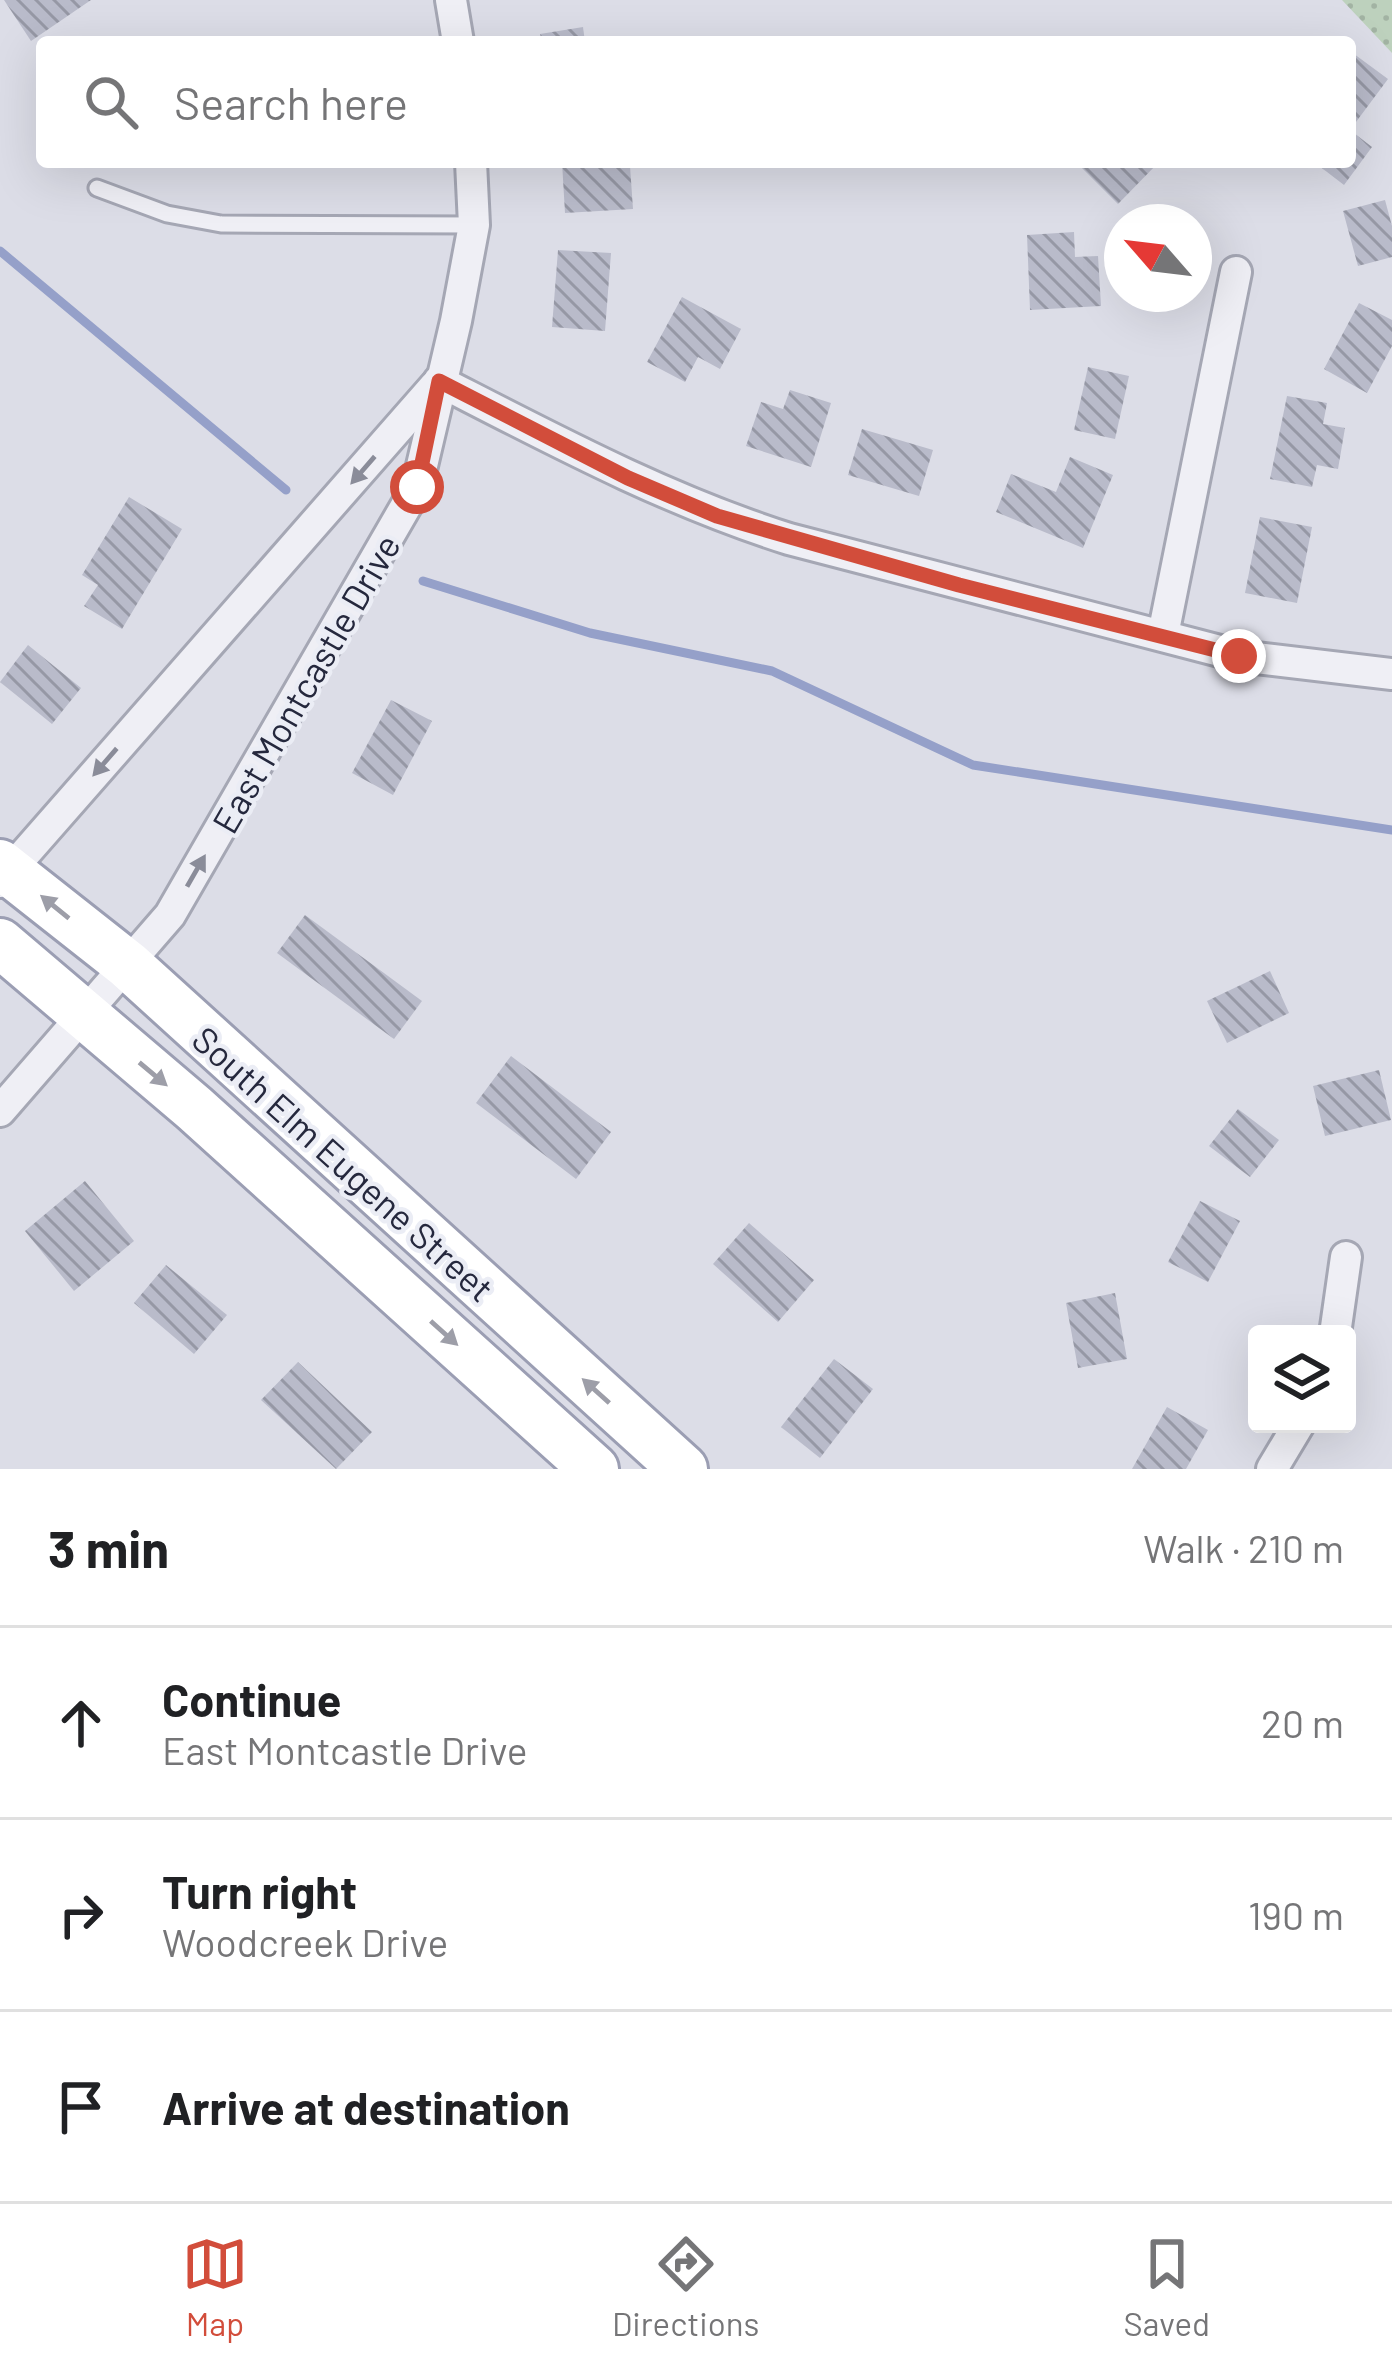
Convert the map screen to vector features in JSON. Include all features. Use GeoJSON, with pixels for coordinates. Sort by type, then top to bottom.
{"type":"FeatureCollection","features":[{"type":"Feature","properties":{"kind":"main road","name":"South Elm Eugene Street"},"geometry":{"type":"LineString","coordinates":[[3,872],[128,965],[682,1469]]}},
{"type":"Feature","properties":{"kind":"main road","name":"South Elm Eugene Street"},"geometry":{"type":"LineString","coordinates":[[0,943],[194,1108],[594,1469]]}},
{"type":"Feature","properties":{"kind":"street"},"geometry":{"type":"LineString","coordinates":[[451,0],[457,36]]}},
{"type":"Feature","properties":{"kind":"street","name":"East Montcastle Drive"},"geometry":{"type":"LineString","coordinates":[[0,1112],[170,915],[417,487],[474,225],[471,168]]}},
{"type":"Feature","properties":{"kind":"street"},"geometry":{"type":"LineString","coordinates":[[1163,635],[1236,272]]}},
{"type":"Feature","properties":{"kind":"street"},"geometry":{"type":"LineString","coordinates":[[439,381],[628,478],[717,516],[959,585],[1239,656],[1392,674]]}},
{"type":"Feature","properties":{"kind":"street","name":"East Montcastle Drive"},"geometry":{"type":"LineString","coordinates":[[3,872],[439,381]]}},
{"type":"Feature","properties":{"kind":"street"},"geometry":{"type":"LineString","coordinates":[[1336,1325],[1346,1256]]}},
{"type":"Feature","properties":{"kind":"street"},"geometry":{"type":"LineString","coordinates":[[1272,1469],[1294,1433]]}},
{"type":"Feature","properties":{"kind":"lane"},"geometry":{"type":"LineString","coordinates":[[97,188],[167,214],[221,224],[474,225]]}},
{"type":"Feature","properties":{"kind":"green space"},"geometry":{"type":"Polygon","coordinates":[[[1342,0],[1392,0],[1392,53],[1342,0]]]}},
{"type":"Feature","properties":{"kind":"building"},"geometry":{"type":"Polygon","coordinates":[[[4,0],[91,0],[36,36],[31,41],[4,0]]]}},
{"type":"Feature","properties":{"kind":"building"},"geometry":{"type":"Polygon","coordinates":[[[583,27],[584,36],[540,36],[583,27]]]}},
{"type":"Feature","properties":{"kind":"building"},"geometry":{"type":"Polygon","coordinates":[[[1356,55],[1388,79],[1356,122],[1356,55]]]}},
{"type":"Feature","properties":{"kind":"building"},"geometry":{"type":"Polygon","coordinates":[[[1356,135],[1372,147],[1344,185],[1322,168],[1356,168],[1356,135]]]}},
{"type":"Feature","properties":{"kind":"building"},"geometry":{"type":"Polygon","coordinates":[[[562,168],[630,168],[633,209],[565,213],[562,168]]]}},
{"type":"Feature","properties":{"kind":"building"},"geometry":{"type":"Polygon","coordinates":[[[1082,168],[1153,168],[1118,204],[1082,168]]]}},
{"type":"Feature","properties":{"kind":"building"},"geometry":{"type":"Polygon","coordinates":[[[1385,200],[1392,226],[1392,257],[1358,266],[1343,211],[1385,200]]]}},
{"type":"Feature","properties":{"kind":"building"},"geometry":{"type":"Polygon","coordinates":[[[1074,232],[1075,257],[1098,256],[1101,306],[1030,310],[1027,235],[1074,232]]]}},
{"type":"Feature","properties":{"kind":"building"},"geometry":{"type":"Polygon","coordinates":[[[558,250],[611,253],[605,331],[552,327],[558,250]]]}},
{"type":"Feature","properties":{"kind":"building"},"geometry":{"type":"Polygon","coordinates":[[[682,297],[741,329],[720,369],[698,357],[685,382],[647,362],[682,297]]]}},
{"type":"Feature","properties":{"kind":"building"},"geometry":{"type":"Polygon","coordinates":[[[1359,303],[1392,320],[1392,346],[1367,393],[1324,369],[1359,303]]]}},
{"type":"Feature","properties":{"kind":"building"},"geometry":{"type":"Polygon","coordinates":[[[1088,367],[1129,376],[1115,439],[1074,430],[1088,367]]]}},
{"type":"Feature","properties":{"kind":"building"},"geometry":{"type":"Polygon","coordinates":[[[790,390],[831,403],[811,467],[746,446],[761,402],[783,409],[790,390]]]}},
{"type":"Feature","properties":{"kind":"building"},"geometry":{"type":"Polygon","coordinates":[[[1287,396],[1327,403],[1323,424],[1345,428],[1338,469],[1317,465],[1312,487],[1270,479],[1287,396]]]}},
{"type":"Feature","properties":{"kind":"building"},"geometry":{"type":"Polygon","coordinates":[[[862,429],[933,450],[919,496],[848,475],[862,429]]]}},
{"type":"Feature","properties":{"kind":"building"},"geometry":{"type":"Polygon","coordinates":[[[1070,457],[1113,475],[1083,548],[996,512],[1011,474],[1056,492],[1070,457]]]}},
{"type":"Feature","properties":{"kind":"building"},"geometry":{"type":"Polygon","coordinates":[[[129,497],[182,529],[122,629],[84,606],[98,585],[82,575],[129,497]]]}},
{"type":"Feature","properties":{"kind":"building"},"geometry":{"type":"Polygon","coordinates":[[[1260,517],[1312,527],[1297,603],[1245,593],[1260,517]]]}},
{"type":"Feature","properties":{"kind":"building"},"geometry":{"type":"Polygon","coordinates":[[[28,645],[81,688],[52,724],[0,682],[28,645]]]}},
{"type":"Feature","properties":{"kind":"building"},"geometry":{"type":"Polygon","coordinates":[[[391,700],[432,721],[393,795],[352,773],[391,700]]]}},
{"type":"Feature","properties":{"kind":"building"},"geometry":{"type":"Polygon","coordinates":[[[305,915],[422,1001],[394,1039],[277,953],[305,915]]]}},
{"type":"Feature","properties":{"kind":"building"},"geometry":{"type":"Polygon","coordinates":[[[1270,971],[1289,1013],[1227,1043],[1207,1001],[1270,971]]]}},
{"type":"Feature","properties":{"kind":"building"},"geometry":{"type":"Polygon","coordinates":[[[511,1056],[611,1132],[576,1179],[476,1103],[511,1056]]]}},
{"type":"Feature","properties":{"kind":"building"},"geometry":{"type":"Polygon","coordinates":[[[1379,1070],[1391,1120],[1325,1136],[1313,1086],[1379,1070]]]}},
{"type":"Feature","properties":{"kind":"building"},"geometry":{"type":"Polygon","coordinates":[[[1238,1109],[1279,1140],[1250,1177],[1209,1146],[1238,1109]]]}},
{"type":"Feature","properties":{"kind":"building"},"geometry":{"type":"Polygon","coordinates":[[[85,1181],[134,1241],[74,1291],[25,1231],[85,1181]]]}},
{"type":"Feature","properties":{"kind":"building"},"geometry":{"type":"Polygon","coordinates":[[[1200,1201],[1240,1221],[1208,1282],[1168,1262],[1200,1201]]]}},
{"type":"Feature","properties":{"kind":"building"},"geometry":{"type":"Polygon","coordinates":[[[749,1223],[814,1280],[778,1322],[713,1264],[749,1223]]]}},
{"type":"Feature","properties":{"kind":"building"},"geometry":{"type":"Polygon","coordinates":[[[166,1265],[227,1315],[194,1354],[134,1303],[166,1265]]]}},
{"type":"Feature","properties":{"kind":"building"},"geometry":{"type":"Polygon","coordinates":[[[1115,1293],[1127,1359],[1078,1368],[1066,1303],[1115,1293]]]}},
{"type":"Feature","properties":{"kind":"building"},"geometry":{"type":"Polygon","coordinates":[[[834,1359],[873,1389],[820,1458],[781,1427],[834,1359]]]}},
{"type":"Feature","properties":{"kind":"building"},"geometry":{"type":"Polygon","coordinates":[[[298,1362],[372,1432],[336,1469],[261,1400],[298,1362]]]}},
{"type":"Feature","properties":{"kind":"building"},"geometry":{"type":"Polygon","coordinates":[[[1167,1407],[1208,1430],[1186,1469],[1132,1469],[1167,1407]]]}},
{"type":"Feature","properties":{"kind":"waterway"},"geometry":{"type":"LineString","coordinates":[[0,251],[286,490]]}},
{"type":"Feature","properties":{"kind":"waterway"},"geometry":{"type":"LineString","coordinates":[[423,581],[590,633],[772,671],[973,765],[1392,830]]}},
{"type":"Feature","properties":{"kind":"route"},"geometry":{"type":"LineString","coordinates":[[417,487],[439,381],[628,478],[717,516],[959,585],[1239,656]]}}]}
